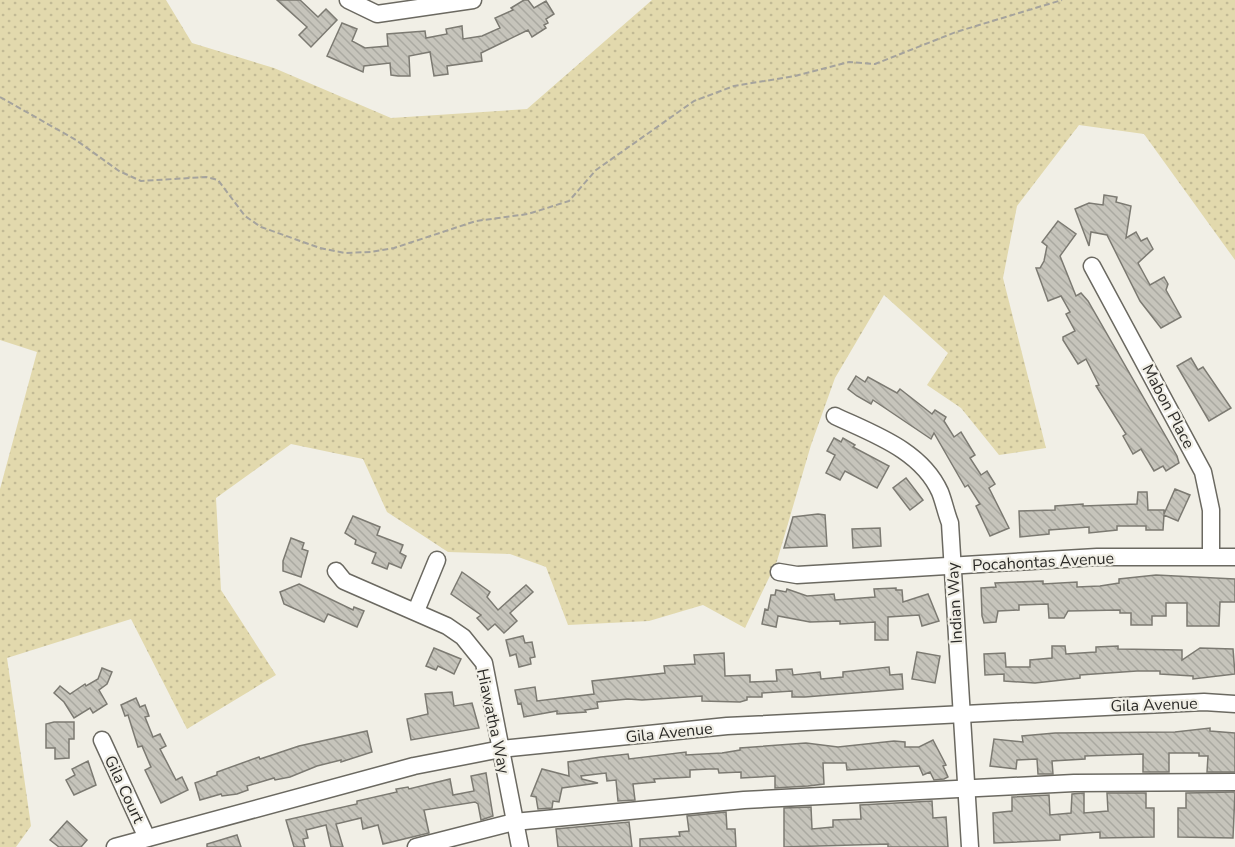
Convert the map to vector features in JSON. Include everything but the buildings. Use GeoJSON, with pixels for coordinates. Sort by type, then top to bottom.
{"type":"FeatureCollection","features":[{"type":"Feature","properties":{"kind":"street"},"geometry":{"type":"LineString","coordinates":[[348,0],[377,14],[473,0]]}},
{"type":"Feature","properties":{"kind":"street","name":"Mabon Place"},"geometry":{"type":"LineString","coordinates":[[1092,266],[1203,472],[1211,510],[1211,556]]}},
{"type":"Feature","properties":{"kind":"street","name":"Indian Way"},"geometry":{"type":"LineString","coordinates":[[835,416],[899,446],[926,472],[939,491],[950,523],[964,789],[970,847]]}},
{"type":"Feature","properties":{"kind":"street","name":"Pocahontas Avenue"},"geometry":{"type":"LineString","coordinates":[[779,572],[797,575],[1097,557],[1235,557]]}},
{"type":"Feature","properties":{"kind":"street"},"geometry":{"type":"LineString","coordinates":[[416,612],[437,560]]}},
{"type":"Feature","properties":{"kind":"street","name":"Hiawatha Way"},"geometry":{"type":"LineString","coordinates":[[336,571],[344,581],[447,626],[463,637],[484,663],[520,847]]}},
{"type":"Feature","properties":{"kind":"street","name":"Gila Avenue"},"geometry":{"type":"LineString","coordinates":[[115,847],[414,766],[501,749],[727,726],[961,712],[1204,702],[1235,704]]}},
{"type":"Feature","properties":{"kind":"street","name":"Gila Court"},"geometry":{"type":"LineString","coordinates":[[102,740],[147,838]]}},
{"type":"Feature","properties":{"kind":"street"},"geometry":{"type":"LineString","coordinates":[[416,847],[514,822],[744,801],[1074,783],[1235,782]]}},
{"type":"Feature","properties":{"kind":"path"},"geometry":{"type":"LineString","coordinates":[[0,97],[76,140],[119,171],[141,181],[206,177],[218,180],[244,216],[261,227],[320,248],[345,253],[371,252],[394,248],[476,221],[528,214],[569,201],[596,170],[694,100],[734,86],[795,76],[849,63],[875,64],[956,32],[1062,0]]}},
{"type":"Feature","properties":{"kind":"shaded area"},"geometry":{"type":"Polygon","coordinates":[[[0,0],[166,0],[192,43],[274,68],[391,118],[527,109],[652,0],[1235,0],[1235,260],[1144,134],[1079,125],[1017,206],[1003,278],[1046,448],[999,455],[961,408],[927,385],[948,353],[884,295],[835,378],[811,445],[777,561],[745,628],[703,605],[649,621],[568,625],[546,567],[510,554],[448,552],[387,512],[363,459],[291,444],[216,498],[221,590],[276,675],[187,729],[131,619],[7,658],[31,826],[16,847],[0,847],[0,489],[37,352],[0,340],[0,0]]]}}]}
